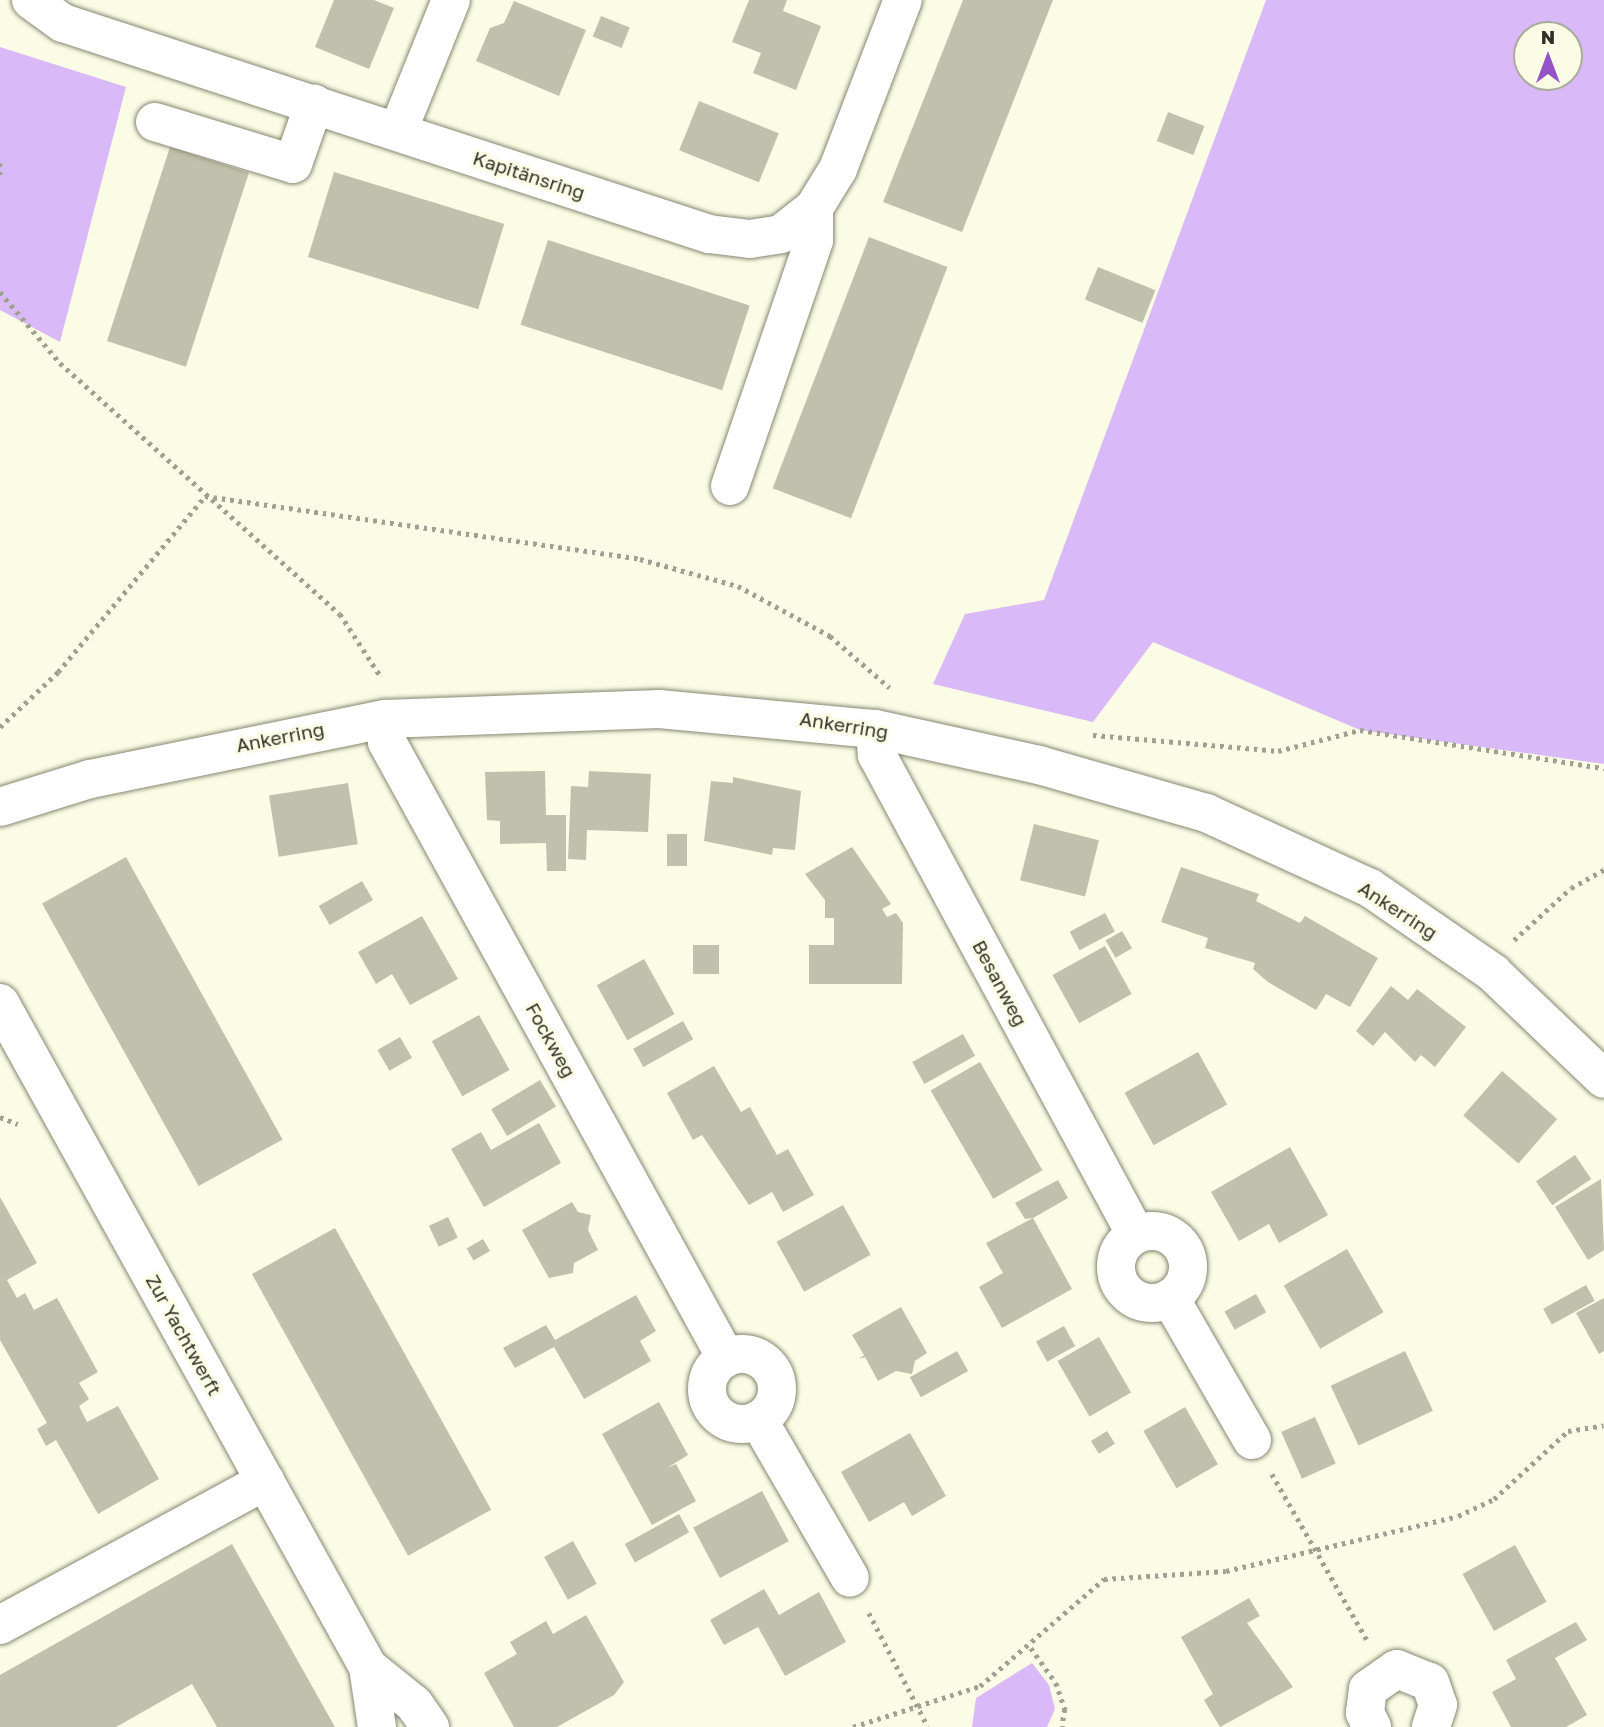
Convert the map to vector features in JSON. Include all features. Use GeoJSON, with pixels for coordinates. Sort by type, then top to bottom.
{"type":"FeatureCollection","features":[{"type":"Feature","properties":{"kind":"street","name":"Kapitänsring"},"geometry":{"type":"LineString","coordinates":[[31,0],[63,23],[709,234],[781,234],[814,208],[838,169],[903,0]]}},
{"type":"Feature","properties":{"kind":"street"},"geometry":{"type":"LineString","coordinates":[[398,131],[451,0]]}},
{"type":"Feature","properties":{"kind":"street"},"geometry":{"type":"LineString","coordinates":[[155,122],[293,164],[314,104]]}},
{"type":"Feature","properties":{"kind":"street"},"geometry":{"type":"LineString","coordinates":[[730,486],[814,240],[814,208]]}},
{"type":"Feature","properties":{"kind":"street","name":"Ankerring"},"geometry":{"type":"LineString","coordinates":[[0,807],[129,770],[385,719],[659,709],[875,729],[1039,765],[1206,813],[1370,888],[1484,967],[1604,1079]]}},
{"type":"Feature","properties":{"kind":"street","name":"Fockweg"},"geometry":{"type":"LineString","coordinates":[[385,719],[387,742],[726,1358],[709,1379],[711,1406],[732,1423],[759,1421],[850,1578]]}},
{"type":"Feature","properties":{"kind":"street","name":"Besanweg"},"geometry":{"type":"LineString","coordinates":[[875,729],[877,755],[1136,1235]]}},
{"type":"Feature","properties":{"kind":"street","name":"Zur Yachtwerft"},"geometry":{"type":"LineString","coordinates":[[0,1003],[368,1667],[377,1727]]}},
{"type":"Feature","properties":{"kind":"street"},"geometry":{"type":"LineString","coordinates":[[1163,1233],[1184,1250],[1187,1277],[1170,1298],[1138,1300],[1121,1283],[1117,1260],[1136,1235],[1163,1233]]}},
{"type":"Feature","properties":{"kind":"street"},"geometry":{"type":"LineString","coordinates":[[1170,1298],[1252,1440]]}},
{"type":"Feature","properties":{"kind":"street"},"geometry":{"type":"LineString","coordinates":[[0,1625],[265,1481]]}},
{"type":"Feature","properties":{"kind":"street","name":"Zur Yachtwerft"},"geometry":{"type":"LineString","coordinates":[[368,1667],[414,1704],[430,1727]]}},
{"type":"Feature","properties":{"kind":"street"},"geometry":{"type":"LineString","coordinates":[[1372,1727],[1365,1700],[1385,1672],[1409,1670],[1430,1682],[1438,1705],[1431,1727]]}},
{"type":"Feature","properties":{"kind":"path"},"geometry":{"type":"LineString","coordinates":[[0,163],[0,179]]}},
{"type":"Feature","properties":{"kind":"path"},"geometry":{"type":"LineString","coordinates":[[0,292],[60,363],[205,496],[340,614],[381,672],[385,719]]}},
{"type":"Feature","properties":{"kind":"path"},"geometry":{"type":"LineString","coordinates":[[205,496],[640,559],[714,579],[830,636],[899,696]]}},
{"type":"Feature","properties":{"kind":"path"},"geometry":{"type":"LineString","coordinates":[[0,727],[58,672],[205,496]]}},
{"type":"Feature","properties":{"kind":"path"},"geometry":{"type":"LineString","coordinates":[[1079,734],[1279,751],[1360,730],[1604,768]]}},
{"type":"Feature","properties":{"kind":"path"},"geometry":{"type":"LineString","coordinates":[[1484,967],[1571,888],[1604,870]]}},
{"type":"Feature","properties":{"kind":"path"},"geometry":{"type":"LineString","coordinates":[[0,1117],[18,1124]]}},
{"type":"Feature","properties":{"kind":"path"},"geometry":{"type":"LineString","coordinates":[[853,1727],[920,1710],[980,1686],[1031,1648],[1104,1579],[1226,1571],[1458,1516],[1494,1499],[1568,1431],[1604,1425]]}},
{"type":"Feature","properties":{"kind":"path"},"geometry":{"type":"LineString","coordinates":[[1252,1440],[1385,1672]]}},
{"type":"Feature","properties":{"kind":"path"},"geometry":{"type":"LineString","coordinates":[[850,1578],[928,1727]]}},
{"type":"Feature","properties":{"kind":"path"},"geometry":{"type":"LineString","coordinates":[[1031,1648],[1056,1683],[1065,1709],[1062,1727]]}},
{"type":"Feature","properties":{"kind":"shaded area"},"geometry":{"type":"Polygon","coordinates":[[[1266,0],[1604,0],[1604,764],[1360,730],[1153,642],[1093,722],[933,684],[965,614],[1044,600],[1266,0]]]}},
{"type":"Feature","properties":{"kind":"shaded area"},"geometry":{"type":"Polygon","coordinates":[[[0,47],[126,87],[60,342],[0,310],[0,47]]]}},
{"type":"Feature","properties":{"kind":"shaded area"},"geometry":{"type":"Polygon","coordinates":[[[1032,1663],[1049,1685],[1055,1709],[1047,1727],[972,1727],[976,1698],[1032,1663]]]}},
{"type":"Feature","properties":{"kind":"building"},"geometry":{"type":"Polygon","coordinates":[[[334,0],[374,0],[394,8],[369,69],[315,47],[334,0]]]}},
{"type":"Feature","properties":{"kind":"building"},"geometry":{"type":"Polygon","coordinates":[[[749,0],[787,0],[783,11],[821,26],[796,90],[753,73],[761,53],[732,42],[749,0]]]}},
{"type":"Feature","properties":{"kind":"building"},"geometry":{"type":"Polygon","coordinates":[[[963,0],[1053,0],[962,232],[883,202],[963,0]]]}},
{"type":"Feature","properties":{"kind":"building"},"geometry":{"type":"Polygon","coordinates":[[[514,1],[586,30],[559,96],[476,61],[490,28],[504,23],[514,1]]]}},
{"type":"Feature","properties":{"kind":"building"},"geometry":{"type":"Polygon","coordinates":[[[601,16],[630,28],[622,48],[593,36],[601,16]]]}},
{"type":"Feature","properties":{"kind":"building"},"geometry":{"type":"Polygon","coordinates":[[[699,101],[779,133],[759,182],[679,150],[699,101]]]}},
{"type":"Feature","properties":{"kind":"building"},"geometry":{"type":"Polygon","coordinates":[[[1168,112],[1204,126],[1193,155],[1157,141],[1168,112]]]}},
{"type":"Feature","properties":{"kind":"building"},"geometry":{"type":"Polygon","coordinates":[[[170,147],[249,173],[186,367],[107,341],[170,147]]]}},
{"type":"Feature","properties":{"kind":"building"},"geometry":{"type":"Polygon","coordinates":[[[334,172],[504,224],[478,309],[308,257],[334,172]]]}},
{"type":"Feature","properties":{"kind":"building"},"geometry":{"type":"Polygon","coordinates":[[[869,237],[947,267],[851,518],[773,488],[869,237]]]}},
{"type":"Feature","properties":{"kind":"building"},"geometry":{"type":"Polygon","coordinates":[[[548,240],[750,306],[722,390],[520,325],[548,240]]]}},
{"type":"Feature","properties":{"kind":"building"},"geometry":{"type":"Polygon","coordinates":[[[1098,267],[1155,290],[1142,323],[1085,299],[1098,267]]]}},
{"type":"Feature","properties":{"kind":"building"},"geometry":{"type":"Polygon","coordinates":[[[545,771],[546,815],[566,815],[566,871],[547,871],[546,843],[500,844],[500,821],[487,820],[485,772],[545,771]]]}},
{"type":"Feature","properties":{"kind":"building"},"geometry":{"type":"Polygon","coordinates":[[[589,771],[651,774],[648,832],[587,830],[586,860],[568,859],[571,786],[588,787],[589,771]]]}},
{"type":"Feature","properties":{"kind":"building"},"geometry":{"type":"Polygon","coordinates":[[[733,777],[801,791],[795,850],[773,848],[772,855],[704,841],[711,781],[733,783],[733,777]]]}},
{"type":"Feature","properties":{"kind":"building"},"geometry":{"type":"Polygon","coordinates":[[[348,783],[358,844],[279,857],[269,796],[348,783]]]}},
{"type":"Feature","properties":{"kind":"building"},"geometry":{"type":"Polygon","coordinates":[[[1034,824],[1099,840],[1085,896],[1020,880],[1034,824]]]}},
{"type":"Feature","properties":{"kind":"building"},"geometry":{"type":"Polygon","coordinates":[[[667,834],[687,834],[687,866],[667,866],[667,834]]]}},
{"type":"Feature","properties":{"kind":"building"},"geometry":{"type":"Polygon","coordinates":[[[852,847],[891,904],[882,909],[887,917],[896,913],[903,923],[902,984],[809,984],[809,945],[834,945],[834,918],[825,918],[825,900],[805,874],[852,847]]]}},
{"type":"Feature","properties":{"kind":"building"},"geometry":{"type":"Polygon","coordinates":[[[126,857],[283,1140],[199,1186],[42,904],[126,857]]]}},
{"type":"Feature","properties":{"kind":"building"},"geometry":{"type":"Polygon","coordinates":[[[1181,867],[1259,894],[1256,901],[1300,923],[1305,916],[1378,958],[1350,1007],[1326,994],[1316,1010],[1268,982],[1253,969],[1255,963],[1205,948],[1208,938],[1161,922],[1181,867]]]}},
{"type":"Feature","properties":{"kind":"building"},"geometry":{"type":"Polygon","coordinates":[[[362,881],[373,900],[330,925],[319,906],[362,881]]]}},
{"type":"Feature","properties":{"kind":"building"},"geometry":{"type":"Polygon","coordinates":[[[1105,913],[1115,932],[1080,950],[1070,932],[1105,913]]]}},
{"type":"Feature","properties":{"kind":"building"},"geometry":{"type":"Polygon","coordinates":[[[422,916],[458,979],[410,1005],[392,974],[376,984],[358,952],[422,916]]]}},
{"type":"Feature","properties":{"kind":"building"},"geometry":{"type":"Polygon","coordinates":[[[1122,931],[1132,948],[1116,958],[1106,940],[1122,931]]]}},
{"type":"Feature","properties":{"kind":"building"},"geometry":{"type":"Polygon","coordinates":[[[693,945],[719,945],[719,974],[693,974],[693,945]]]}},
{"type":"Feature","properties":{"kind":"building"},"geometry":{"type":"Polygon","coordinates":[[[1105,946],[1132,994],[1079,1023],[1053,975],[1105,946]]]}},
{"type":"Feature","properties":{"kind":"building"},"geometry":{"type":"Polygon","coordinates":[[[644,959],[675,1014],[627,1040],[597,985],[644,959]]]}},
{"type":"Feature","properties":{"kind":"building"},"geometry":{"type":"Polygon","coordinates":[[[1391,986],[1408,1000],[1417,989],[1466,1027],[1435,1067],[1421,1055],[1415,1062],[1385,1032],[1373,1046],[1356,1031],[1391,986]]]}},
{"type":"Feature","properties":{"kind":"building"},"geometry":{"type":"Polygon","coordinates":[[[479,1015],[510,1070],[462,1096],[432,1041],[479,1015]]]}},
{"type":"Feature","properties":{"kind":"building"},"geometry":{"type":"Polygon","coordinates":[[[683,1021],[693,1039],[643,1067],[633,1049],[683,1021]]]}},
{"type":"Feature","properties":{"kind":"building"},"geometry":{"type":"Polygon","coordinates":[[[963,1034],[975,1056],[924,1084],[912,1062],[963,1034]]]}},
{"type":"Feature","properties":{"kind":"building"},"geometry":{"type":"Polygon","coordinates":[[[400,1037],[412,1058],[389,1071],[377,1050],[400,1037]]]}},
{"type":"Feature","properties":{"kind":"building"},"geometry":{"type":"Polygon","coordinates":[[[1198,1052],[1227,1104],[1154,1145],[1125,1093],[1198,1052]]]}},
{"type":"Feature","properties":{"kind":"building"},"geometry":{"type":"Polygon","coordinates":[[[980,1062],[1042,1170],[993,1199],[931,1090],[980,1062]]]}},
{"type":"Feature","properties":{"kind":"building"},"geometry":{"type":"Polygon","coordinates":[[[714,1066],[741,1112],[750,1107],[777,1155],[788,1149],[814,1195],[783,1212],[772,1192],[749,1205],[702,1135],[693,1140],[667,1093],[714,1066]]]}},
{"type":"Feature","properties":{"kind":"building"},"geometry":{"type":"Polygon","coordinates":[[[1502,1071],[1557,1119],[1518,1163],[1463,1116],[1502,1071]]]}},
{"type":"Feature","properties":{"kind":"building"},"geometry":{"type":"Polygon","coordinates":[[[540,1080],[556,1107],[507,1136],[491,1109],[540,1080]]]}},
{"type":"Feature","properties":{"kind":"building"},"geometry":{"type":"Polygon","coordinates":[[[539,1123],[561,1163],[484,1207],[451,1149],[481,1132],[491,1150],[539,1123]]]}},
{"type":"Feature","properties":{"kind":"building"},"geometry":{"type":"Polygon","coordinates":[[[1290,1147],[1328,1215],[1279,1243],[1269,1224],[1239,1241],[1211,1192],[1290,1147]]]}},
{"type":"Feature","properties":{"kind":"building"},"geometry":{"type":"Polygon","coordinates":[[[1575,1155],[1591,1179],[1552,1205],[1536,1181],[1575,1155]]]}},
{"type":"Feature","properties":{"kind":"building"},"geometry":{"type":"Polygon","coordinates":[[[1601,1179],[1604,1250],[1588,1260],[1555,1207],[1601,1179]]]}},
{"type":"Feature","properties":{"kind":"building"},"geometry":{"type":"Polygon","coordinates":[[[1058,1180],[1068,1198],[1033,1218],[1025,1219],[1015,1203],[1058,1180]]]}},
{"type":"Feature","properties":{"kind":"building"},"geometry":{"type":"Polygon","coordinates":[[[0,1197],[37,1263],[7,1280],[17,1298],[25,1293],[34,1310],[57,1298],[98,1372],[79,1383],[89,1399],[79,1406],[87,1422],[118,1406],[159,1479],[98,1514],[56,1440],[46,1446],[37,1429],[47,1423],[0,1340],[0,1197]]]}},
{"type":"Feature","properties":{"kind":"building"},"geometry":{"type":"Polygon","coordinates":[[[572,1202],[578,1212],[591,1215],[588,1230],[598,1250],[574,1263],[573,1273],[549,1278],[522,1230],[572,1202]]]}},
{"type":"Feature","properties":{"kind":"building"},"geometry":{"type":"Polygon","coordinates":[[[843,1205],[871,1255],[804,1292],[777,1242],[843,1205]]]}},
{"type":"Feature","properties":{"kind":"building"},"geometry":{"type":"Polygon","coordinates":[[[448,1217],[458,1238],[439,1247],[429,1226],[448,1217]]]}},
{"type":"Feature","properties":{"kind":"building"},"geometry":{"type":"Polygon","coordinates":[[[1033,1218],[1072,1289],[1002,1328],[979,1287],[1003,1273],[986,1243],[1033,1218]]]}},
{"type":"Feature","properties":{"kind":"building"},"geometry":{"type":"Polygon","coordinates":[[[335,1228],[491,1510],[408,1556],[252,1274],[335,1228]]]}},
{"type":"Feature","properties":{"kind":"building"},"geometry":{"type":"Polygon","coordinates":[[[483,1239],[490,1251],[474,1261],[467,1248],[483,1239]]]}},
{"type":"Feature","properties":{"kind":"building"},"geometry":{"type":"Polygon","coordinates":[[[1347,1249],[1384,1312],[1320,1349],[1284,1286],[1347,1249]]]}},
{"type":"Feature","properties":{"kind":"building"},"geometry":{"type":"Polygon","coordinates":[[[1586,1285],[1595,1301],[1552,1324],[1543,1309],[1586,1285]]]}},
{"type":"Feature","properties":{"kind":"building"},"geometry":{"type":"Polygon","coordinates":[[[1256,1294],[1266,1312],[1235,1330],[1225,1311],[1256,1294]]]}},
{"type":"Feature","properties":{"kind":"building"},"geometry":{"type":"Polygon","coordinates":[[[636,1295],[656,1331],[640,1341],[651,1361],[584,1399],[554,1347],[515,1368],[503,1348],[546,1325],[555,1340],[636,1295]]]}},
{"type":"Feature","properties":{"kind":"building"},"geometry":{"type":"Polygon","coordinates":[[[1604,1298],[1604,1351],[1599,1354],[1576,1313],[1604,1298]]]}},
{"type":"Feature","properties":{"kind":"building"},"geometry":{"type":"Polygon","coordinates":[[[901,1307],[927,1353],[915,1361],[912,1374],[896,1371],[878,1381],[865,1357],[859,1359],[864,1355],[852,1335],[901,1307]]]}},
{"type":"Feature","properties":{"kind":"building"},"geometry":{"type":"Polygon","coordinates":[[[1064,1326],[1075,1346],[1047,1362],[1036,1342],[1064,1326]]]}},
{"type":"Feature","properties":{"kind":"building"},"geometry":{"type":"Polygon","coordinates":[[[1099,1337],[1131,1392],[1089,1416],[1057,1361],[1099,1337]]]}},
{"type":"Feature","properties":{"kind":"building"},"geometry":{"type":"Polygon","coordinates":[[[957,1351],[968,1371],[921,1397],[910,1377],[957,1351]]]}},
{"type":"Feature","properties":{"kind":"building"},"geometry":{"type":"Polygon","coordinates":[[[1405,1351],[1433,1411],[1359,1445],[1331,1386],[1405,1351]]]}},
{"type":"Feature","properties":{"kind":"building"},"geometry":{"type":"Polygon","coordinates":[[[659,1402],[688,1455],[667,1468],[676,1464],[696,1501],[652,1525],[602,1434],[659,1402]]]}},
{"type":"Feature","properties":{"kind":"building"},"geometry":{"type":"Polygon","coordinates":[[[1185,1407],[1218,1464],[1176,1488],[1143,1431],[1185,1407]]]}},
{"type":"Feature","properties":{"kind":"building"},"geometry":{"type":"Polygon","coordinates":[[[1315,1417],[1336,1464],[1302,1479],[1281,1432],[1315,1417]]]}},
{"type":"Feature","properties":{"kind":"building"},"geometry":{"type":"Polygon","coordinates":[[[1107,1431],[1115,1444],[1099,1454],[1091,1441],[1107,1431]]]}},
{"type":"Feature","properties":{"kind":"building"},"geometry":{"type":"Polygon","coordinates":[[[910,1433],[946,1496],[912,1516],[904,1502],[869,1522],[841,1472],[910,1433]]]}},
{"type":"Feature","properties":{"kind":"building"},"geometry":{"type":"Polygon","coordinates":[[[762,1491],[789,1541],[720,1578],[693,1528],[762,1491]]]}},
{"type":"Feature","properties":{"kind":"building"},"geometry":{"type":"Polygon","coordinates":[[[679,1514],[689,1532],[635,1562],[625,1544],[679,1514]]]}},
{"type":"Feature","properties":{"kind":"building"},"geometry":{"type":"Polygon","coordinates":[[[573,1541],[597,1584],[568,1600],[544,1557],[573,1541]]]}},
{"type":"Feature","properties":{"kind":"building"},"geometry":{"type":"Polygon","coordinates":[[[232,1544],[335,1727],[217,1727],[192,1684],[116,1727],[0,1727],[0,1675],[232,1544]]]}},
{"type":"Feature","properties":{"kind":"building"},"geometry":{"type":"Polygon","coordinates":[[[1515,1545],[1547,1602],[1494,1631],[1463,1574],[1515,1545]]]}},
{"type":"Feature","properties":{"kind":"building"},"geometry":{"type":"Polygon","coordinates":[[[764,1589],[779,1615],[819,1592],[846,1642],[785,1676],[758,1627],[724,1645],[710,1620],[764,1589]]]}},
{"type":"Feature","properties":{"kind":"building"},"geometry":{"type":"Polygon","coordinates":[[[1249,1598],[1260,1616],[1247,1623],[1293,1687],[1220,1727],[1204,1700],[1213,1694],[1181,1637],[1249,1598]]]}},
{"type":"Feature","properties":{"kind":"building"},"geometry":{"type":"Polygon","coordinates":[[[586,1615],[624,1682],[614,1695],[557,1727],[514,1727],[484,1673],[517,1654],[510,1642],[546,1621],[553,1634],[586,1615]]]}},
{"type":"Feature","properties":{"kind":"building"},"geometry":{"type":"Polygon","coordinates":[[[1576,1622],[1587,1640],[1555,1658],[1587,1715],[1566,1727],[1511,1727],[1492,1692],[1516,1679],[1506,1660],[1576,1622]]]}}]}
